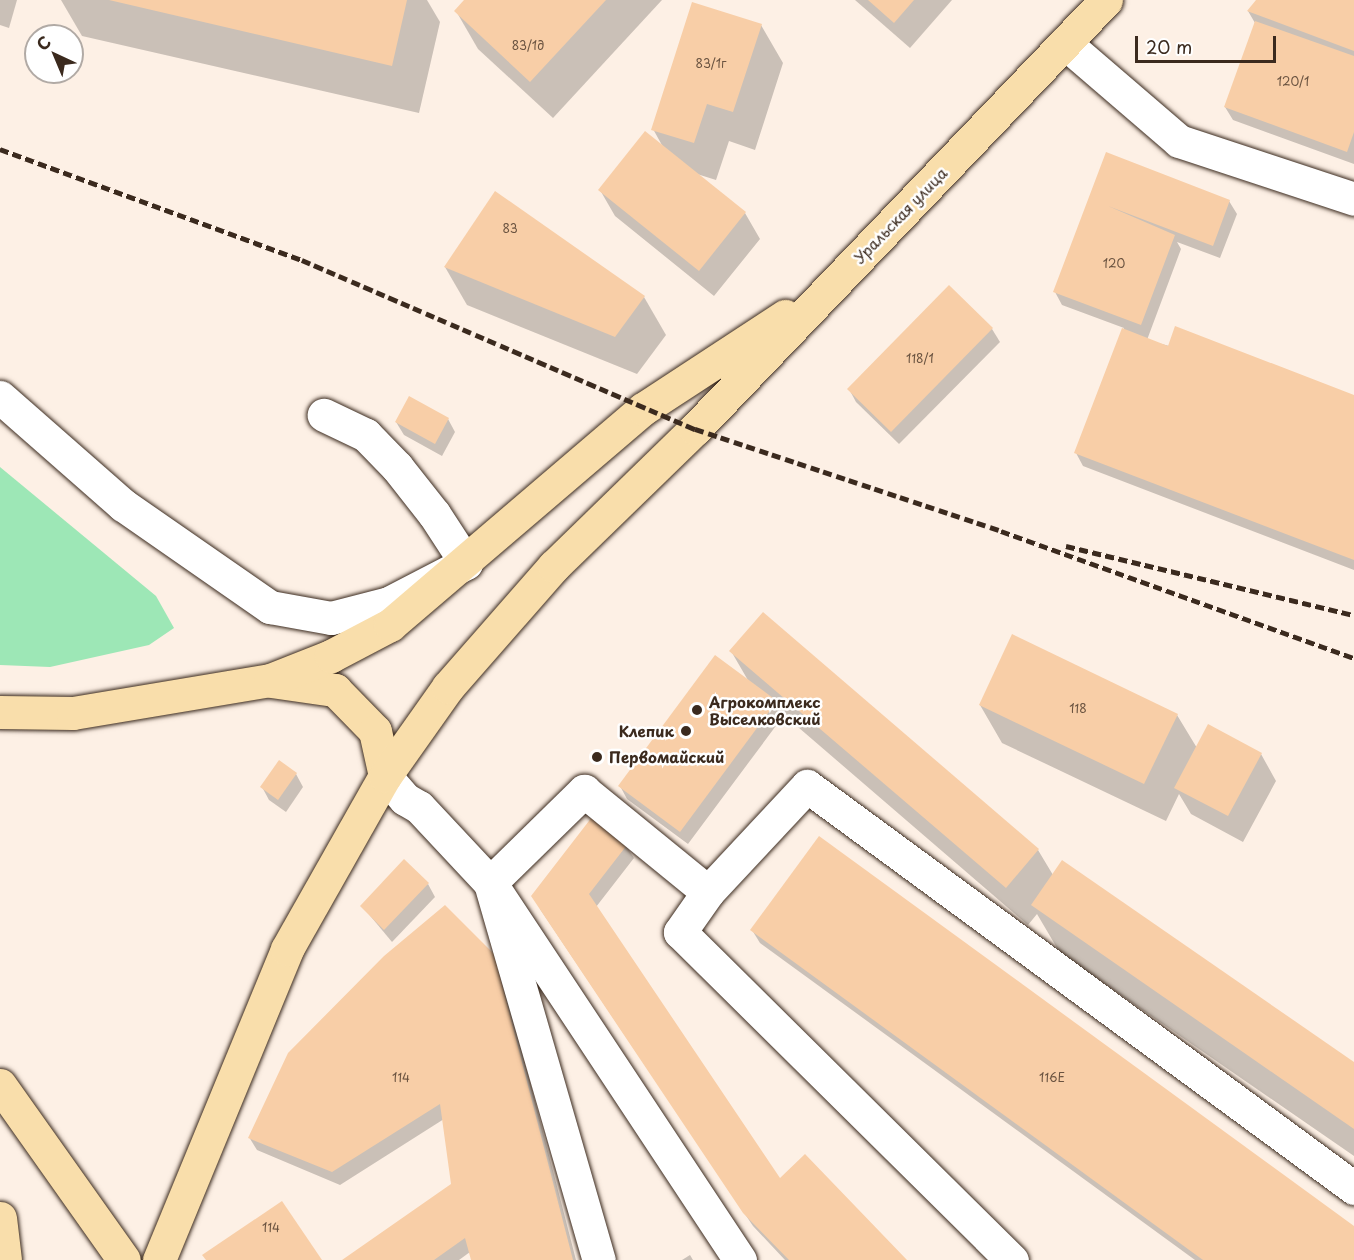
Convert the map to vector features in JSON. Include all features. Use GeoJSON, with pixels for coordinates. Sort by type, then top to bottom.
{"type":"FeatureCollection","features":[{"type":"Feature","properties":{"kind":"main road","name":"Уральская улица"},"geometry":{"type":"LineString","coordinates":[[159,1260],[287,949],[385,776],[448,687],[554,566],[695,429],[1059,37],[1084,0]]}},
{"type":"Feature","properties":{"kind":"main road","name":"Уральская улица"},"geometry":{"type":"LineString","coordinates":[[270,680],[331,656],[390,624],[466,563],[643,409],[783,318],[1059,37],[1106,0]]}},
{"type":"Feature","properties":{"kind":"main road"},"geometry":{"type":"LineString","coordinates":[[0,712],[73,713],[270,680],[335,690],[375,731],[385,776]]}},
{"type":"Feature","properties":{"kind":"main road"},"geometry":{"type":"LineString","coordinates":[[0,1085],[124,1260]]}},
{"type":"Feature","properties":{"kind":"main road"},"geometry":{"type":"LineString","coordinates":[[0,1218],[5,1260]]}},
{"type":"Feature","properties":{"kind":"lane"},"geometry":{"type":"LineString","coordinates":[[1059,37],[1179,141],[1354,199]]}},
{"type":"Feature","properties":{"kind":"lane"},"geometry":{"type":"LineString","coordinates":[[0,397],[123,505],[270,607],[331,618],[389,603],[466,563],[434,514],[397,467],[366,435],[324,415]]}},
{"type":"Feature","properties":{"kind":"lane"},"geometry":{"type":"LineString","coordinates":[[385,776],[405,799],[419,807],[490,882],[740,1260]]}},
{"type":"Feature","properties":{"kind":"lane"},"geometry":{"type":"LineString","coordinates":[[1012,1260],[680,932],[708,892],[807,786],[1354,1188]]}},
{"type":"Feature","properties":{"kind":"lane"},"geometry":{"type":"LineString","coordinates":[[490,882],[585,790],[708,892]]}},
{"type":"Feature","properties":{"kind":"lane"},"geometry":{"type":"LineString","coordinates":[[490,882],[600,1260]]}},
{"type":"Feature","properties":{"kind":"green space"},"geometry":{"type":"Polygon","coordinates":[[[0,467],[156,596],[174,628],[149,645],[50,667],[0,665],[0,467]]]}},
{"type":"Feature","properties":{"kind":"building"},"geometry":{"type":"Polygon","coordinates":[[[109,0],[407,0],[392,66],[109,0]]]}},
{"type":"Feature","properties":{"kind":"building"},"geometry":{"type":"Polygon","coordinates":[[[464,0],[606,0],[530,82],[454,11],[464,0]]]}},
{"type":"Feature","properties":{"kind":"building"},"geometry":{"type":"Polygon","coordinates":[[[868,0],[914,0],[894,23],[868,0]]]}},
{"type":"Feature","properties":{"kind":"building"},"geometry":{"type":"Polygon","coordinates":[[[1256,0],[1354,0],[1354,51],[1247,11],[1256,0]]]}},
{"type":"Feature","properties":{"kind":"building"},"geometry":{"type":"Polygon","coordinates":[[[692,2],[762,24],[733,112],[707,104],[694,143],[651,130],[692,2]]]}},
{"type":"Feature","properties":{"kind":"building"},"geometry":{"type":"Polygon","coordinates":[[[1255,21],[1354,56],[1354,132],[1347,152],[1224,107],[1255,21]]]}},
{"type":"Feature","properties":{"kind":"building"},"geometry":{"type":"Polygon","coordinates":[[[645,131],[746,212],[699,271],[598,190],[645,131]]]}},
{"type":"Feature","properties":{"kind":"building"},"geometry":{"type":"Polygon","coordinates":[[[1106,152],[1230,200],[1213,246],[1108,206],[1175,235],[1141,325],[1053,292],[1106,152]]]}},
{"type":"Feature","properties":{"kind":"building"},"geometry":{"type":"Polygon","coordinates":[[[495,191],[645,296],[615,337],[444,267],[495,191]]]}},
{"type":"Feature","properties":{"kind":"building"},"geometry":{"type":"Polygon","coordinates":[[[949,285],[993,328],[891,432],[847,389],[949,285]]]}},
{"type":"Feature","properties":{"kind":"building"},"geometry":{"type":"Polygon","coordinates":[[[1175,326],[1354,395],[1354,560],[1074,453],[1122,328],[1168,346],[1175,326]]]}},
{"type":"Feature","properties":{"kind":"building"},"geometry":{"type":"Polygon","coordinates":[[[409,396],[449,418],[435,444],[395,422],[409,396]]]}},
{"type":"Feature","properties":{"kind":"building"},"geometry":{"type":"Polygon","coordinates":[[[763,612],[1039,849],[1006,888],[729,651],[763,612]]]}},
{"type":"Feature","properties":{"kind":"building"},"geometry":{"type":"Polygon","coordinates":[[[1012,634],[1178,714],[1144,784],[979,705],[1012,634]]]}},
{"type":"Feature","properties":{"kind":"building"},"geometry":{"type":"Polygon","coordinates":[[[715,655],[777,701],[680,832],[618,786],[715,655]]]}},
{"type":"Feature","properties":{"kind":"building"},"geometry":{"type":"Polygon","coordinates":[[[1208,724],[1262,753],[1228,816],[1174,788],[1208,724]]]}},
{"type":"Feature","properties":{"kind":"building"},"geometry":{"type":"Polygon","coordinates":[[[279,760],[297,773],[278,800],[260,787],[279,760]]]}},
{"type":"Feature","properties":{"kind":"building"},"geometry":{"type":"Polygon","coordinates":[[[592,817],[627,845],[589,894],[780,1178],[805,1154],[907,1260],[789,1260],[743,1213],[531,896],[592,817]]]}},
{"type":"Feature","properties":{"kind":"building"},"geometry":{"type":"Polygon","coordinates":[[[819,836],[1354,1226],[1354,1260],[1203,1260],[750,930],[819,836]]]}},
{"type":"Feature","properties":{"kind":"building"},"geometry":{"type":"Polygon","coordinates":[[[404,859],[429,883],[384,930],[360,906],[404,859]]]}},
{"type":"Feature","properties":{"kind":"building"},"geometry":{"type":"Polygon","coordinates":[[[1062,860],[1354,1062],[1354,1129],[1031,905],[1062,860]]]}},
{"type":"Feature","properties":{"kind":"building"},"geometry":{"type":"Polygon","coordinates":[[[445,905],[494,954],[573,1260],[471,1260],[465,1238],[434,1260],[342,1260],[451,1184],[440,1104],[332,1172],[248,1138],[288,1053],[384,956],[445,905]]]}},
{"type":"Feature","properties":{"kind":"building"},"geometry":{"type":"Polygon","coordinates":[[[282,1201],[322,1260],[206,1260],[202,1255],[282,1201]]]}},
{"type":"Feature","properties":{"kind":"railway"},"geometry":{"type":"LineString","coordinates":[[0,149],[302,260],[695,429],[1001,531],[1354,658]]}},
{"type":"Feature","properties":{"kind":"railway"},"geometry":{"type":"LineString","coordinates":[[1066,546],[1354,615]]}},
{"type":"Feature","properties":{"kind":"place","name":"Агрокомплекс Выселковский"},"geometry":{"type":"Point","coordinates":[697,710]}},
{"type":"Feature","properties":{"kind":"place","name":"Клепик"},"geometry":{"type":"Point","coordinates":[686,731]}},
{"type":"Feature","properties":{"kind":"place","name":"Первомайский"},"geometry":{"type":"Point","coordinates":[597,757]}}]}
